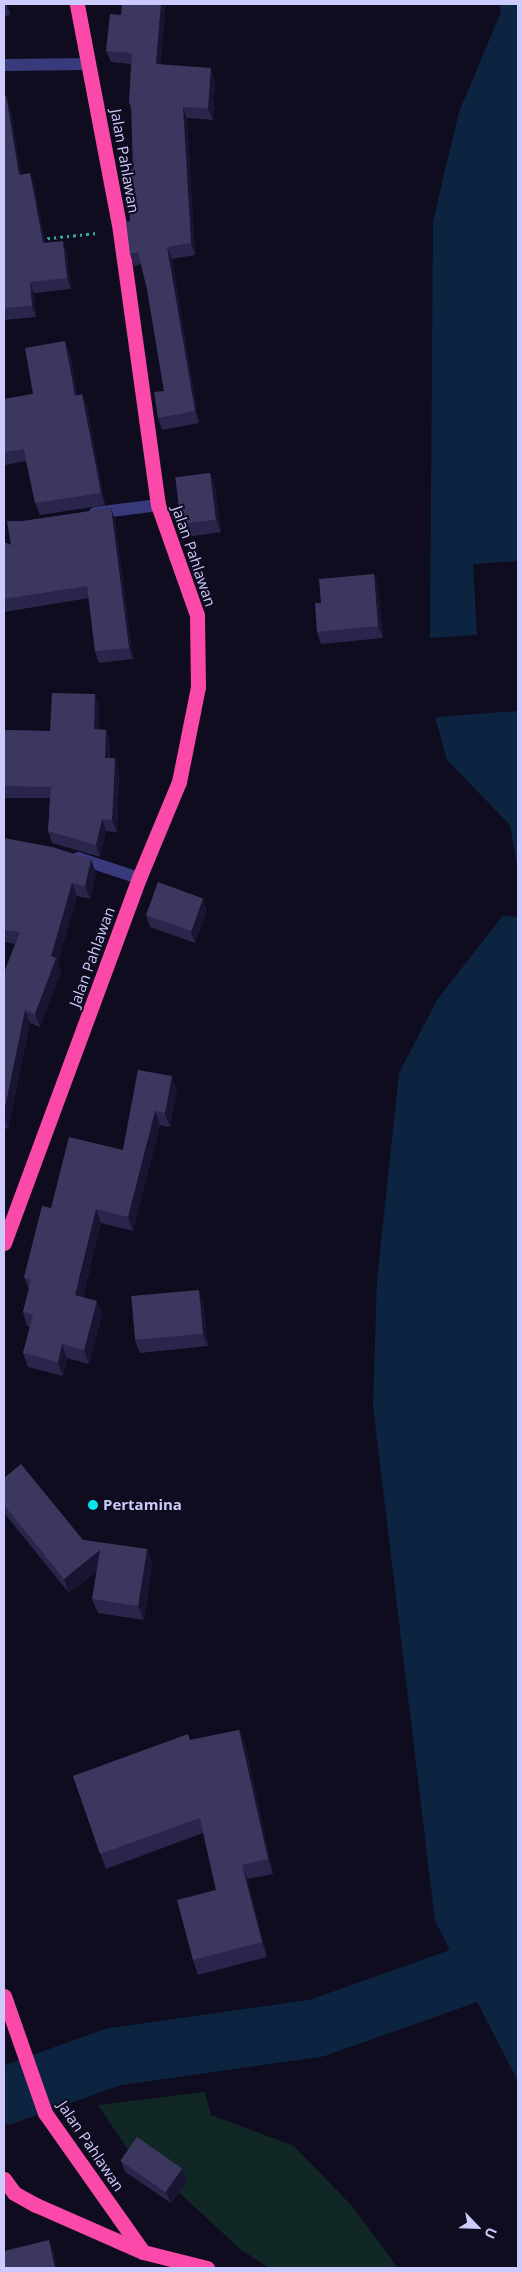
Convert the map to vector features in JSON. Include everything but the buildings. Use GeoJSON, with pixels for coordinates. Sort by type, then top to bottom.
{"type":"FeatureCollection","features":[{"type":"Feature","properties":{"kind":"highway","name":"Jalan Pahlawan"},"geometry":{"type":"LineString","coordinates":[[4,1243],[139,878],[179,782],[198,687],[197,615],[158,505],[120,230],[77,4]]}},
{"type":"Feature","properties":{"kind":"highway","name":"Jalan Pahlawan"},"geometry":{"type":"LineString","coordinates":[[4,1996],[21,2039],[45,2113],[143,2252]]}},
{"type":"Feature","properties":{"kind":"highway"},"geometry":{"type":"LineString","coordinates":[[4,2178],[14,2192],[36,2205],[143,2252],[207,2268]]}},
{"type":"Feature","properties":{"kind":"street"},"geometry":{"type":"LineString","coordinates":[[4,65],[89,64]]}},
{"type":"Feature","properties":{"kind":"street"},"geometry":{"type":"LineString","coordinates":[[80,516],[158,505]]}},
{"type":"Feature","properties":{"kind":"street"},"geometry":{"type":"LineString","coordinates":[[68,855],[139,878]]}},
{"type":"Feature","properties":{"kind":"path"},"geometry":{"type":"LineString","coordinates":[[33,240],[120,230]]}},
{"type":"Feature","properties":{"kind":"green space"},"geometry":{"type":"Polygon","coordinates":[[[205,2092],[211,2115],[294,2146],[352,2206],[398,2268],[269,2268],[240,2249],[170,2184],[130,2153],[98,2105],[205,2092]]]}},
{"type":"Feature","properties":{"kind":"water"},"geometry":{"type":"Polygon","coordinates":[[[499,4],[518,4],[518,871],[510,825],[447,760],[435,717],[430,638],[433,221],[459,112],[501,12],[499,4]]]}},
{"type":"Feature","properties":{"kind":"water"},"geometry":{"type":"Polygon","coordinates":[[[518,896],[518,2081],[435,1921],[373,1406],[377,1280],[399,1073],[437,1000],[518,896]]]}},
{"type":"Feature","properties":{"kind":"pier"},"geometry":{"type":"Polygon","coordinates":[[[518,561],[518,711],[435,717],[430,638],[477,635],[473,564],[518,561]]]}},
{"type":"Feature","properties":{"kind":"pier"},"geometry":{"type":"Polygon","coordinates":[[[516,894],[518,894],[518,917],[499,915],[516,894]]]}},
{"type":"Feature","properties":{"kind":"waterway"},"geometry":{"type":"LineString","coordinates":[[4,2096],[113,2057],[317,2028],[464,1976]]}},
{"type":"Feature","properties":{"kind":"place","name":"Pertamina"},"geometry":{"type":"Point","coordinates":[93,1505]}}]}
